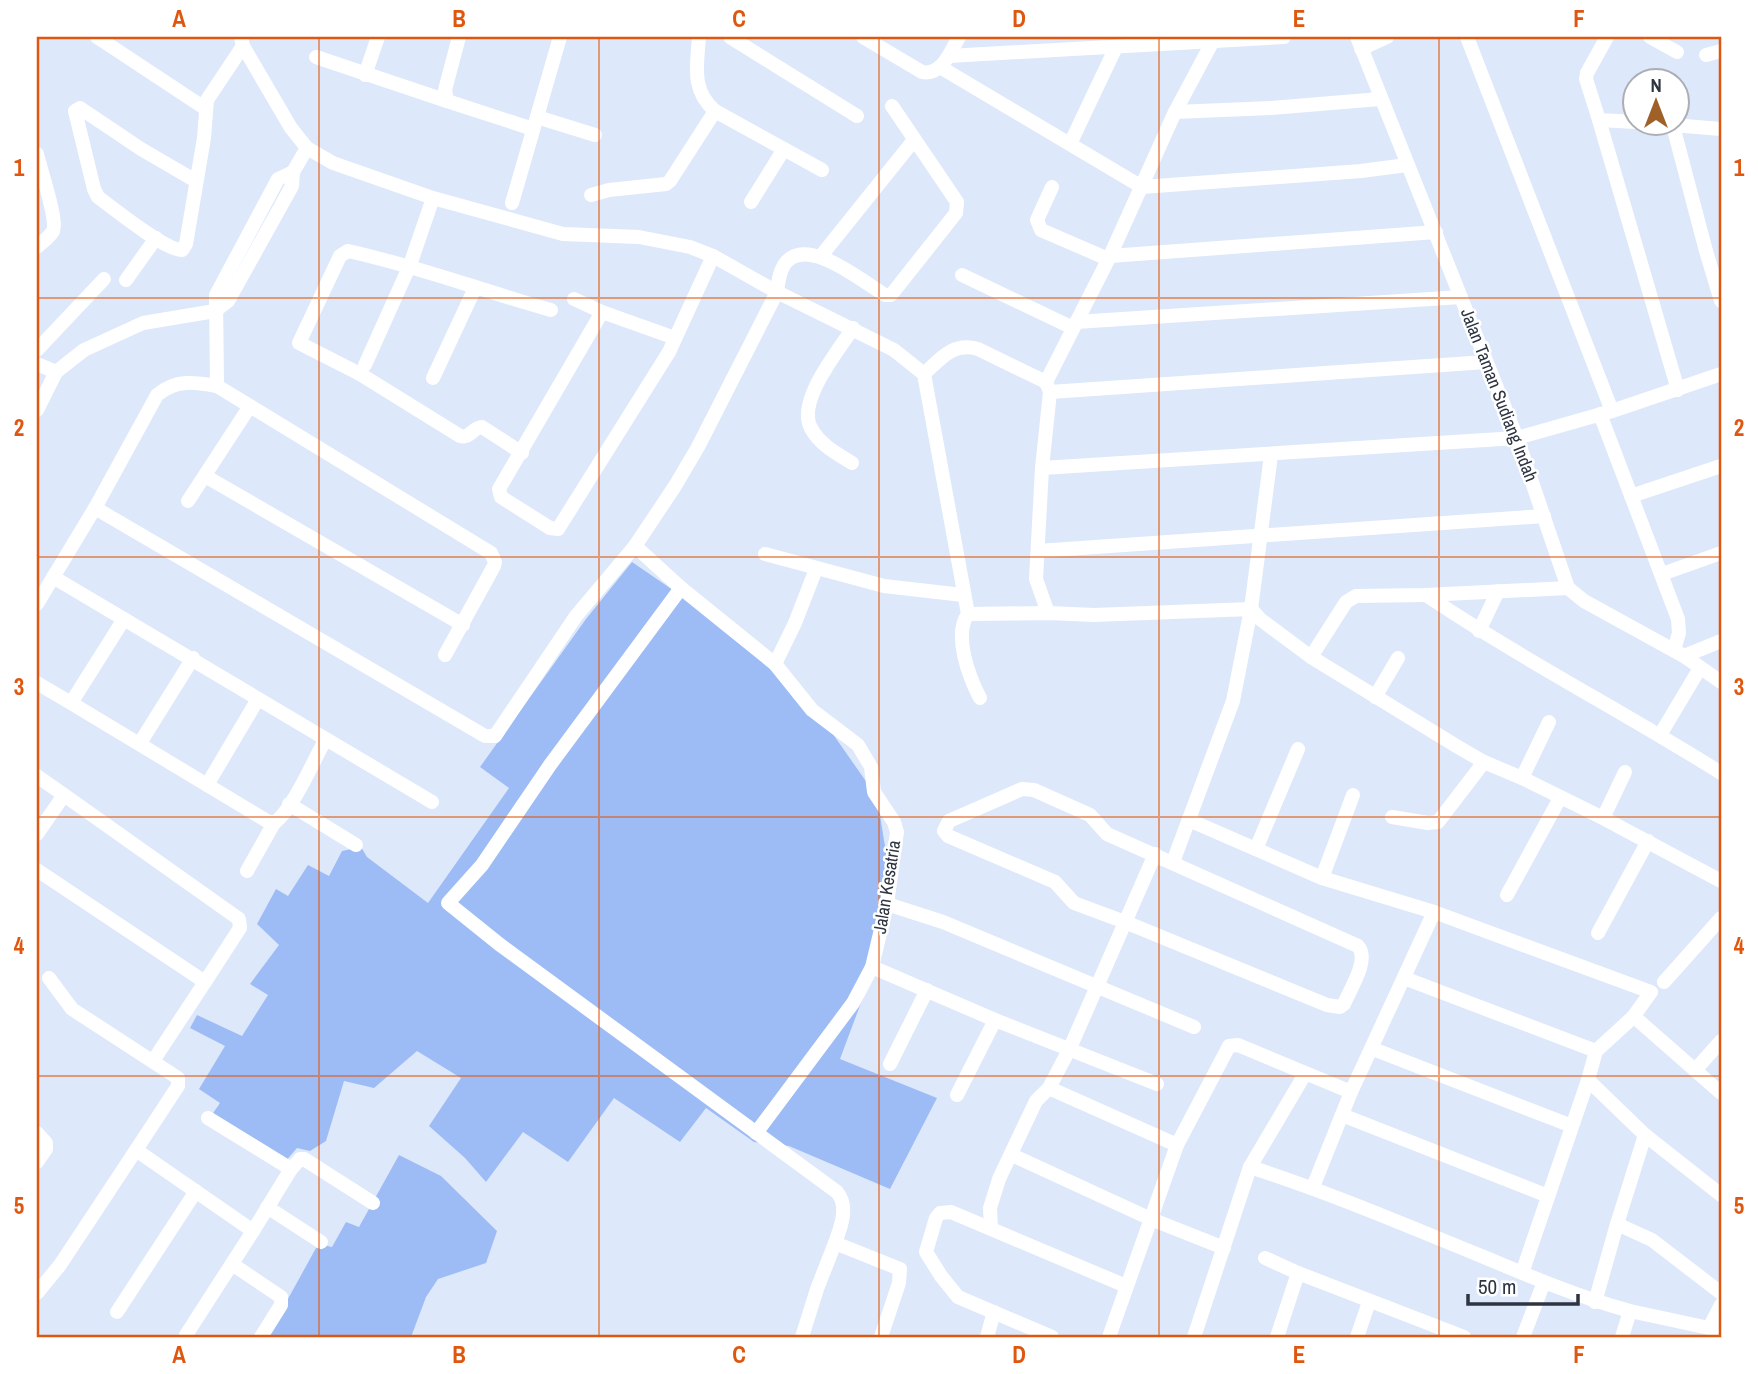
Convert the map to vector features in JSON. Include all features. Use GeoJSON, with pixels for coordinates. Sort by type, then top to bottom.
{"type":"FeatureCollection","features":[{"type":"Feature","properties":{"kind":"street"},"geometry":{"type":"LineString","coordinates":[[97,37],[206,109]]}},
{"type":"Feature","properties":{"kind":"street"},"geometry":{"type":"LineString","coordinates":[[365,75],[378,37]]}},
{"type":"Feature","properties":{"kind":"street"},"geometry":{"type":"LineString","coordinates":[[447,101],[445,90],[460,37]]}},
{"type":"Feature","properties":{"kind":"street"},"geometry":{"type":"LineString","coordinates":[[512,203],[560,37]]}},
{"type":"Feature","properties":{"kind":"street"},"geometry":{"type":"LineString","coordinates":[[699,37],[698,87],[702,99],[715,111],[822,170]]}},
{"type":"Feature","properties":{"kind":"street"},"geometry":{"type":"LineString","coordinates":[[730,37],[857,116]]}},
{"type":"Feature","properties":{"kind":"street"},"geometry":{"type":"LineString","coordinates":[[863,37],[922,72],[935,72],[960,37]]}},
{"type":"Feature","properties":{"kind":"street"},"geometry":{"type":"LineString","coordinates":[[944,62],[1213,39],[1284,37]]}},
{"type":"Feature","properties":{"kind":"street"},"geometry":{"type":"LineString","coordinates":[[1359,43],[1387,37]]}},
{"type":"Feature","properties":{"kind":"street"},"geometry":{"type":"LineString","coordinates":[[1467,37],[1606,413],[1631,496],[1662,574],[1680,627],[1679,653]]}},
{"type":"Feature","properties":{"kind":"street"},"geometry":{"type":"LineString","coordinates":[[1607,37],[1586,79],[1678,390]]}},
{"type":"Feature","properties":{"kind":"street"},"geometry":{"type":"LineString","coordinates":[[1650,37],[1677,52]]}},
{"type":"Feature","properties":{"kind":"street"},"geometry":{"type":"LineString","coordinates":[[1048,613],[1036,579],[1048,387],[1175,112],[1213,39]]}},
{"type":"Feature","properties":{"kind":"street"},"geometry":{"type":"LineString","coordinates":[[196,181],[141,149],[80,108],[76,109],[95,193],[156,239],[177,250],[185,249],[196,181],[206,109],[209,94],[242,41]]}},
{"type":"Feature","properties":{"kind":"street"},"geometry":{"type":"LineString","coordinates":[[242,41],[278,109],[307,148],[333,163],[433,198],[563,234],[639,237],[690,247],[713,256],[777,292],[894,349],[924,374],[968,614]]}},
{"type":"Feature","properties":{"kind":"street","name":"Jalan Taman Sudiang Indah"},"geometry":{"type":"LineString","coordinates":[[1359,43],[1517,438],[1568,588]]}},
{"type":"Feature","properties":{"kind":"street"},"geometry":{"type":"LineString","coordinates":[[1070,144],[1116,47]]}},
{"type":"Feature","properties":{"kind":"street"},"geometry":{"type":"LineString","coordinates":[[1706,55],[1721,51]]}},
{"type":"Feature","properties":{"kind":"street"},"geometry":{"type":"LineString","coordinates":[[316,57],[447,101],[595,135]]}},
{"type":"Feature","properties":{"kind":"street"},"geometry":{"type":"LineString","coordinates":[[944,62],[1142,187],[1361,171],[1407,165]]}},
{"type":"Feature","properties":{"kind":"street"},"geometry":{"type":"LineString","coordinates":[[1175,112],[1380,99]]}},
{"type":"Feature","properties":{"kind":"street"},"geometry":{"type":"LineString","coordinates":[[95,508],[489,737],[499,733],[576,616],[635,546],[698,447],[777,292],[782,267],[788,260],[806,254],[821,256],[885,295],[891,295],[956,213],[957,202],[892,106]]}},
{"type":"Feature","properties":{"kind":"street"},"geometry":{"type":"LineString","coordinates":[[591,195],[599,195],[609,190],[666,184],[715,111]]}},
{"type":"Feature","properties":{"kind":"street"},"geometry":{"type":"LineString","coordinates":[[1599,120],[1622,121]]}},
{"type":"Feature","properties":{"kind":"street"},"geometry":{"type":"LineString","coordinates":[[1692,127],[1721,129]]}},
{"type":"Feature","properties":{"kind":"street"},"geometry":{"type":"LineString","coordinates":[[1676,136],[1721,301]]}},
{"type":"Feature","properties":{"kind":"street"},"geometry":{"type":"LineString","coordinates":[[821,256],[914,140]]}},
{"type":"Feature","properties":{"kind":"street"},"geometry":{"type":"LineString","coordinates":[[37,410],[56,372],[84,350],[159,318],[215,312],[228,302],[292,186],[293,172],[307,148]]}},
{"type":"Feature","properties":{"kind":"street"},"geometry":{"type":"LineString","coordinates":[[751,202],[784,149]]}},
{"type":"Feature","properties":{"kind":"street"},"geometry":{"type":"LineString","coordinates":[[37,247],[54,226],[51,204],[38,163]]}},
{"type":"Feature","properties":{"kind":"street"},"geometry":{"type":"LineString","coordinates":[[1052,187],[1037,220],[1041,230],[1109,257],[1436,232]]}},
{"type":"Feature","properties":{"kind":"street"},"geometry":{"type":"LineString","coordinates":[[365,365],[410,265],[433,198]]}},
{"type":"Feature","properties":{"kind":"street"},"geometry":{"type":"LineString","coordinates":[[126,281],[156,239]]}},
{"type":"Feature","properties":{"kind":"street"},"geometry":{"type":"LineString","coordinates":[[522,453],[480,427],[467,436],[460,436],[360,374],[299,343],[342,254],[348,251],[410,265],[474,288],[551,310]]}},
{"type":"Feature","properties":{"kind":"street"},"geometry":{"type":"LineString","coordinates":[[602,312],[499,494],[550,528],[558,529],[669,352],[713,256]]}},
{"type":"Feature","properties":{"kind":"street"},"geometry":{"type":"LineString","coordinates":[[962,275],[1075,325],[1461,297]]}},
{"type":"Feature","properties":{"kind":"street"},"geometry":{"type":"LineString","coordinates":[[37,350],[104,279]]}},
{"type":"Feature","properties":{"kind":"street"},"geometry":{"type":"LineString","coordinates":[[433,378],[474,288]]}},
{"type":"Feature","properties":{"kind":"street"},"geometry":{"type":"LineString","coordinates":[[574,299],[674,338]]}},
{"type":"Feature","properties":{"kind":"street"},"geometry":{"type":"LineString","coordinates":[[215,312],[217,386]]}},
{"type":"Feature","properties":{"kind":"street"},"geometry":{"type":"LineString","coordinates":[[852,463],[829,449],[811,428],[808,417],[813,391],[853,328]]}},
{"type":"Feature","properties":{"kind":"street"},"geometry":{"type":"LineString","coordinates":[[924,374],[947,352],[968,346],[1048,387],[1486,362]]}},
{"type":"Feature","properties":{"kind":"street"},"geometry":{"type":"LineString","coordinates":[[37,364],[56,372]]}},
{"type":"Feature","properties":{"kind":"street"},"geometry":{"type":"LineString","coordinates":[[1042,468],[1517,438],[1606,413],[1721,374]]}},
{"type":"Feature","properties":{"kind":"street"},"geometry":{"type":"LineString","coordinates":[[37,604],[95,508],[157,396],[167,387],[189,381],[217,386],[491,553],[494,566],[445,655]]}},
{"type":"Feature","properties":{"kind":"street"},"geometry":{"type":"LineString","coordinates":[[188,501],[250,406]]}},
{"type":"Feature","properties":{"kind":"street"},"geometry":{"type":"LineString","coordinates":[[1173,862],[1230,714],[1251,609],[1262,537],[1270,454]]}},
{"type":"Feature","properties":{"kind":"street"},"geometry":{"type":"LineString","coordinates":[[1631,496],[1721,466]]}},
{"type":"Feature","properties":{"kind":"street"},"geometry":{"type":"LineString","coordinates":[[205,476],[463,625]]}},
{"type":"Feature","properties":{"kind":"street"},"geometry":{"type":"LineString","coordinates":[[1038,551],[1545,516]]}},
{"type":"Feature","properties":{"kind":"street","name":"Jalan Kesatria"},"geometry":{"type":"LineString","coordinates":[[635,546],[681,588],[775,664],[812,710],[848,736],[866,756],[874,776],[874,792],[894,822],[897,837],[887,904],[872,967],[853,1003],[756,1133]]}},
{"type":"Feature","properties":{"kind":"street"},"geometry":{"type":"LineString","coordinates":[[1662,574],[1721,553]]}},
{"type":"Feature","properties":{"kind":"street"},"geometry":{"type":"LineString","coordinates":[[765,554],[896,588],[963,595]]}},
{"type":"Feature","properties":{"kind":"street"},"geometry":{"type":"LineString","coordinates":[[775,664],[817,569]]}},
{"type":"Feature","properties":{"kind":"street"},"geometry":{"type":"LineString","coordinates":[[54,577],[432,802]]}},
{"type":"Feature","properties":{"kind":"street"},"geometry":{"type":"LineString","coordinates":[[681,588],[550,765],[482,865],[459,894],[448,903],[499,944],[830,1185],[842,1198],[843,1210],[835,1243],[802,1337]]}},
{"type":"Feature","properties":{"kind":"street"},"geometry":{"type":"LineString","coordinates":[[1311,657],[1352,597],[1568,588],[1584,601],[1679,653],[1721,682]]}},
{"type":"Feature","properties":{"kind":"street"},"geometry":{"type":"LineString","coordinates":[[1479,631],[1498,591]]}},
{"type":"Feature","properties":{"kind":"street"},"geometry":{"type":"LineString","coordinates":[[1426,595],[1479,631],[1660,734],[1721,773]]}},
{"type":"Feature","properties":{"kind":"street"},"geometry":{"type":"LineString","coordinates":[[968,614],[1094,615],[1251,609]]}},
{"type":"Feature","properties":{"kind":"street"},"geometry":{"type":"LineString","coordinates":[[1251,609],[1260,619],[1311,657],[1484,762],[1604,818],[1721,881]]}},
{"type":"Feature","properties":{"kind":"street"},"geometry":{"type":"LineString","coordinates":[[968,614],[963,621],[962,637],[970,678],[979,698]]}},
{"type":"Feature","properties":{"kind":"street"},"geometry":{"type":"LineString","coordinates":[[71,703],[124,619]]}},
{"type":"Feature","properties":{"kind":"street"},"geometry":{"type":"LineString","coordinates":[[1679,653],[1721,641]]}},
{"type":"Feature","properties":{"kind":"street"},"geometry":{"type":"LineString","coordinates":[[140,743],[193,658]]}},
{"type":"Feature","properties":{"kind":"street"},"geometry":{"type":"LineString","coordinates":[[1375,697],[1398,658]]}},
{"type":"Feature","properties":{"kind":"street"},"geometry":{"type":"LineString","coordinates":[[1660,734],[1700,668]]}},
{"type":"Feature","properties":{"kind":"street"},"geometry":{"type":"LineString","coordinates":[[37,683],[274,823]]}},
{"type":"Feature","properties":{"kind":"street"},"geometry":{"type":"LineString","coordinates":[[207,785],[258,699]]}},
{"type":"Feature","properties":{"kind":"street"},"geometry":{"type":"LineString","coordinates":[[1522,778],[1549,722]]}},
{"type":"Feature","properties":{"kind":"street"},"geometry":{"type":"LineString","coordinates":[[247,872],[326,740]]}},
{"type":"Feature","properties":{"kind":"street"},"geometry":{"type":"LineString","coordinates":[[1256,849],[1298,749]]}},
{"type":"Feature","properties":{"kind":"street"},"geometry":{"type":"LineString","coordinates":[[1392,817],[1438,822],[1484,762]]}},
{"type":"Feature","properties":{"kind":"street"},"geometry":{"type":"LineString","coordinates":[[1604,818],[1625,772]]}},
{"type":"Feature","properties":{"kind":"street"},"geometry":{"type":"LineString","coordinates":[[37,776],[239,919],[240,928],[153,1061]]}},
{"type":"Feature","properties":{"kind":"street"},"geometry":{"type":"LineString","coordinates":[[1028,789],[1090,815],[1107,834],[1173,862],[1358,946],[1362,960],[1344,1004],[1340,1007],[1327,1005],[1074,903],[1055,881],[948,836],[944,831],[949,821],[1015,791],[1028,789]]}},
{"type":"Feature","properties":{"kind":"street"},"geometry":{"type":"LineString","coordinates":[[37,834],[64,795]]}},
{"type":"Feature","properties":{"kind":"street"},"geometry":{"type":"LineString","coordinates":[[1322,878],[1353,795]]}},
{"type":"Feature","properties":{"kind":"street"},"geometry":{"type":"LineString","coordinates":[[1507,895],[1560,797]]}},
{"type":"Feature","properties":{"kind":"street"},"geometry":{"type":"LineString","coordinates":[[289,804],[356,845]]}},
{"type":"Feature","properties":{"kind":"street"},"geometry":{"type":"LineString","coordinates":[[1189,820],[1322,878],[1434,912],[1651,992],[1633,1017],[1596,1051],[1522,1273]]}},
{"type":"Feature","properties":{"kind":"street"},"geometry":{"type":"LineString","coordinates":[[1598,933],[1648,841]]}},
{"type":"Feature","properties":{"kind":"street"},"geometry":{"type":"LineString","coordinates":[[991,1228],[992,1195],[1036,1101],[1049,1088],[1070,1048],[1155,854]]}},
{"type":"Feature","properties":{"kind":"street"},"geometry":{"type":"LineString","coordinates":[[37,870],[205,982]]}},
{"type":"Feature","properties":{"kind":"street"},"geometry":{"type":"LineString","coordinates":[[887,904],[943,922],[1194,1027]]}},
{"type":"Feature","properties":{"kind":"street"},"geometry":{"type":"LineString","coordinates":[[1313,1187],[1351,1092],[1434,912]]}},
{"type":"Feature","properties":{"kind":"street"},"geometry":{"type":"LineString","coordinates":[[1664,982],[1721,918]]}},
{"type":"Feature","properties":{"kind":"street"},"geometry":{"type":"LineString","coordinates":[[872,967],[995,1020],[1157,1084]]}},
{"type":"Feature","properties":{"kind":"street"},"geometry":{"type":"LineString","coordinates":[[37,1293],[60,1265],[178,1086],[178,1078],[175,1075],[72,1009],[49,978]]}},
{"type":"Feature","properties":{"kind":"street"},"geometry":{"type":"LineString","coordinates":[[1404,978],[1596,1051]]}},
{"type":"Feature","properties":{"kind":"street"},"geometry":{"type":"LineString","coordinates":[[890,1064],[927,990]]}},
{"type":"Feature","properties":{"kind":"street"},"geometry":{"type":"LineString","coordinates":[[957,1095],[995,1020]]}},
{"type":"Feature","properties":{"kind":"street"},"geometry":{"type":"LineString","coordinates":[[1639,1021],[1721,1093]]}},
{"type":"Feature","properties":{"kind":"street"},"geometry":{"type":"LineString","coordinates":[[1696,1069],[1721,1041]]}},
{"type":"Feature","properties":{"kind":"street"},"geometry":{"type":"LineString","coordinates":[[1109,1337],[1177,1145],[1229,1046],[1238,1045],[1351,1092]]}},
{"type":"Feature","properties":{"kind":"street"},"geometry":{"type":"LineString","coordinates":[[1373,1049],[1572,1126]]}},
{"type":"Feature","properties":{"kind":"street"},"geometry":{"type":"LineString","coordinates":[[1194,1337],[1250,1167],[1305,1074]]}},
{"type":"Feature","properties":{"kind":"street"},"geometry":{"type":"LineString","coordinates":[[1588,1080],[1645,1135],[1721,1195]]}},
{"type":"Feature","properties":{"kind":"street"},"geometry":{"type":"LineString","coordinates":[[1049,1088],[1177,1145]]}},
{"type":"Feature","properties":{"kind":"street"},"geometry":{"type":"LineString","coordinates":[[1342,1115],[1548,1196]]}},
{"type":"Feature","properties":{"kind":"street"},"geometry":{"type":"LineString","coordinates":[[208,1118],[291,1169]]}},
{"type":"Feature","properties":{"kind":"street"},"geometry":{"type":"LineString","coordinates":[[37,1133],[46,1143],[46,1149],[37,1162]]}},
{"type":"Feature","properties":{"kind":"street"},"geometry":{"type":"LineString","coordinates":[[1595,1302],[1645,1135]]}},
{"type":"Feature","properties":{"kind":"street"},"geometry":{"type":"LineString","coordinates":[[136,1150],[253,1231]]}},
{"type":"Feature","properties":{"kind":"street"},"geometry":{"type":"LineString","coordinates":[[1012,1155],[1151,1219],[1224,1248]]}},
{"type":"Feature","properties":{"kind":"street"},"geometry":{"type":"LineString","coordinates":[[186,1335],[297,1161],[304,1159],[373,1203]]}},
{"type":"Feature","properties":{"kind":"street"},"geometry":{"type":"LineString","coordinates":[[1250,1167],[1313,1187],[1595,1302],[1715,1330],[1721,1304]]}},
{"type":"Feature","properties":{"kind":"street"},"geometry":{"type":"LineString","coordinates":[[117,1312],[196,1191]]}},
{"type":"Feature","properties":{"kind":"street"},"geometry":{"type":"LineString","coordinates":[[267,1208],[321,1242]]}},
{"type":"Feature","properties":{"kind":"street"},"geometry":{"type":"LineString","coordinates":[[1052,1337],[958,1297],[952,1291],[926,1252],[940,1213],[951,1212],[1126,1286]]}},
{"type":"Feature","properties":{"kind":"street"},"geometry":{"type":"LineString","coordinates":[[1617,1224],[1653,1240],[1721,1293]]}},
{"type":"Feature","properties":{"kind":"street"},"geometry":{"type":"LineString","coordinates":[[835,1243],[900,1269],[899,1283],[881,1337]]}},
{"type":"Feature","properties":{"kind":"street"},"geometry":{"type":"LineString","coordinates":[[1265,1258],[1440,1333],[1464,1337]]}},
{"type":"Feature","properties":{"kind":"street"},"geometry":{"type":"LineString","coordinates":[[232,1264],[281,1297],[281,1305],[261,1337]]}},
{"type":"Feature","properties":{"kind":"street"},"geometry":{"type":"LineString","coordinates":[[1277,1337],[1298,1273]]}},
{"type":"Feature","properties":{"kind":"street"},"geometry":{"type":"LineString","coordinates":[[1523,1337],[1544,1282]]}},
{"type":"Feature","properties":{"kind":"street"},"geometry":{"type":"LineString","coordinates":[[1357,1337],[1369,1302]]}},
{"type":"Feature","properties":{"kind":"street"},"geometry":{"type":"LineString","coordinates":[[1622,1337],[1630,1311]]}},
{"type":"Feature","properties":{"kind":"street"},"geometry":{"type":"LineString","coordinates":[[987,1337],[994,1312]]}},
{"type":"Feature","properties":{"kind":"shaded area"},"geometry":{"type":"Polygon","coordinates":[[[632,562],[724,625],[807,697],[877,797],[890,877],[877,960],[840,1059],[937,1098],[890,1189],[789,1146],[754,1142],[706,1108],[680,1142],[614,1098],[568,1162],[523,1132],[486,1182],[465,1158],[429,1126],[461,1078],[417,1051],[374,1088],[344,1081],[326,1141],[310,1151],[297,1148],[284,1163],[209,1119],[220,1103],[199,1089],[225,1046],[190,1028],[197,1015],[242,1036],[268,995],[250,984],[279,945],[257,924],[276,889],[288,896],[308,865],[329,876],[342,851],[361,847],[367,857],[428,903],[509,788],[480,767],[586,619],[632,562]]]}},
{"type":"Feature","properties":{"kind":"shaded area"},"geometry":{"type":"Polygon","coordinates":[[[399,1155],[441,1176],[497,1231],[486,1263],[438,1279],[426,1297],[411,1337],[267,1337],[316,1248],[323,1245],[332,1247],[346,1222],[359,1227],[399,1155]]]}}]}
